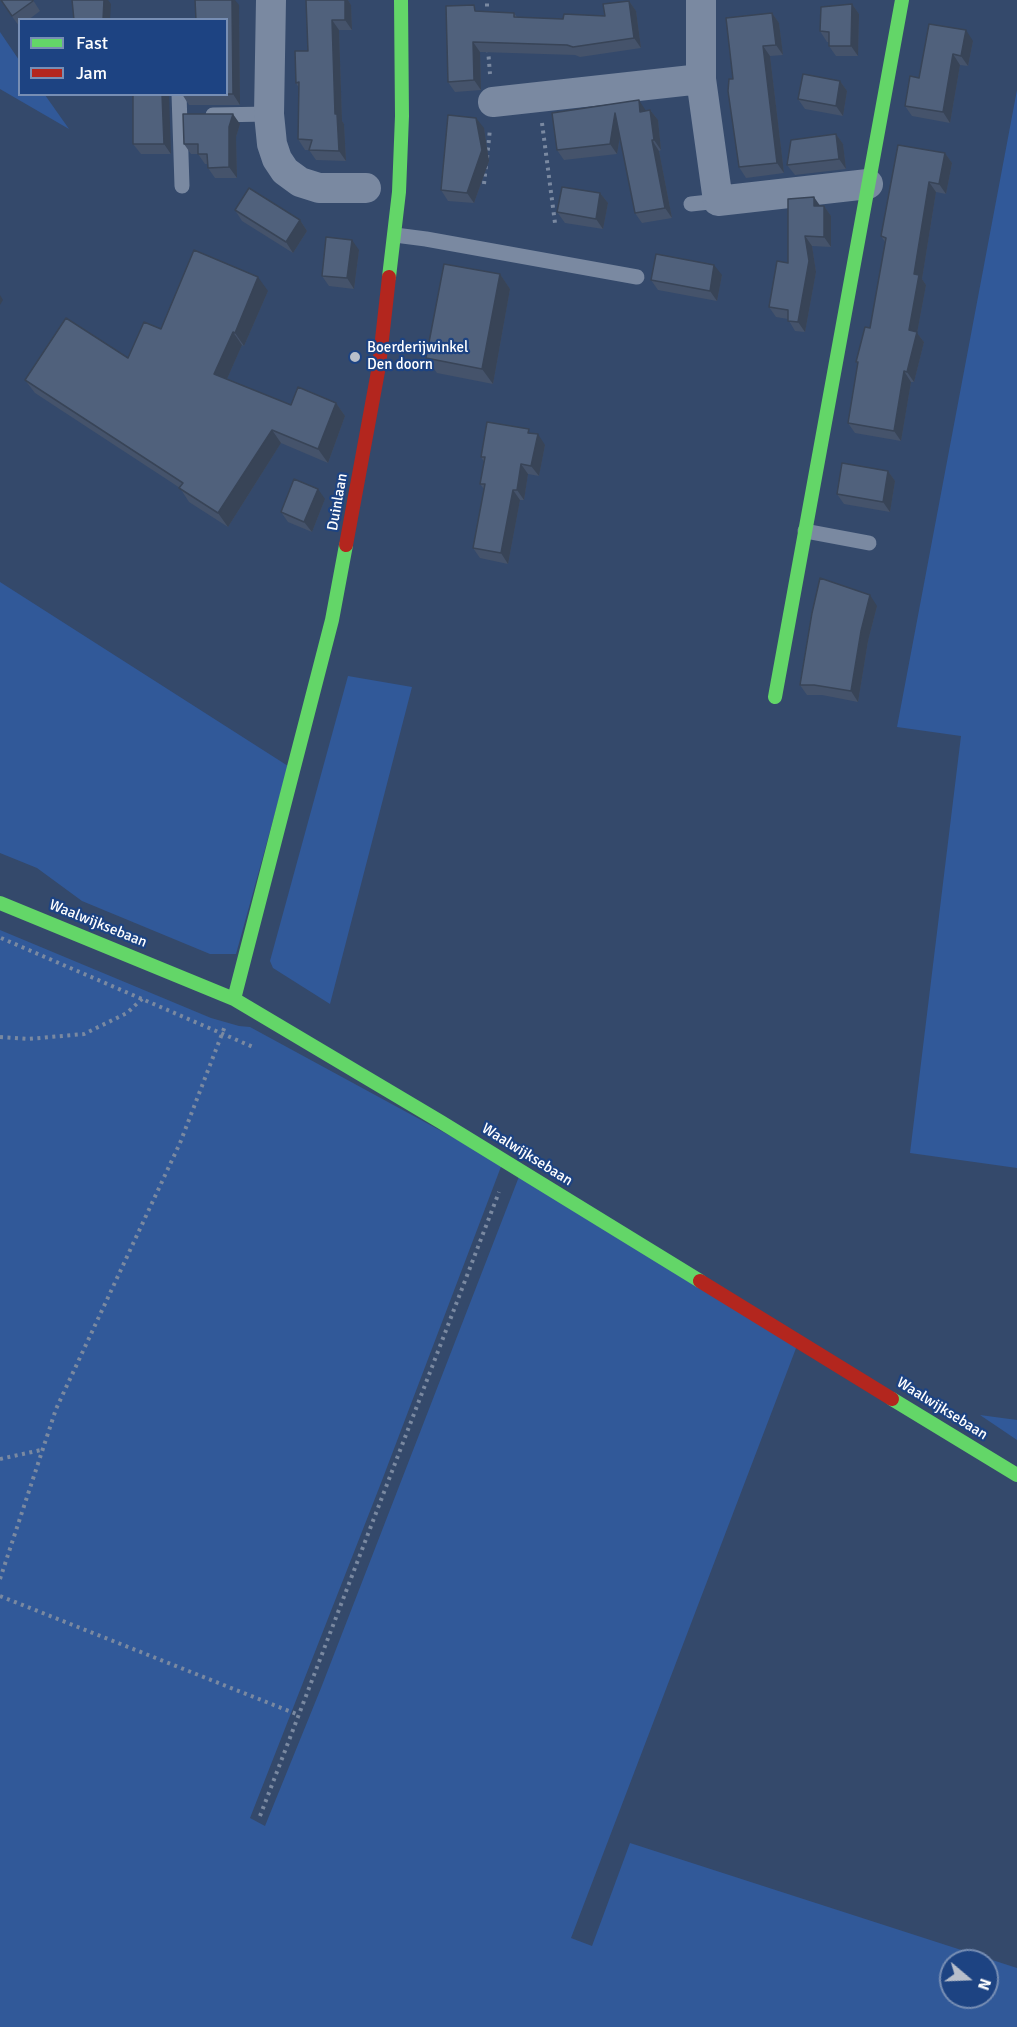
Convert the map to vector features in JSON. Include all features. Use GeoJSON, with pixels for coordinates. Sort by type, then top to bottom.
{"type":"FeatureCollection","features":[{"type":"Feature","properties":{"kind":"street"},"geometry":{"type":"LineString","coordinates":[[271,0],[269,114],[272,144],[277,159],[285,171],[300,182],[319,188],[366,188]]}},
{"type":"Feature","properties":{"kind":"street","name":"Duinlaan"},"geometry":{"type":"LineString","coordinates":[[234,999],[332,620],[379,366],[399,192],[402,116],[401,0]]}},
{"type":"Feature","properties":{"kind":"street"},"geometry":{"type":"LineString","coordinates":[[701,0],[705,202],[868,184]]}},
{"type":"Feature","properties":{"kind":"street"},"geometry":{"type":"LineString","coordinates":[[775,697],[902,0]]}},
{"type":"Feature","properties":{"kind":"street"},"geometry":{"type":"LineString","coordinates":[[493,102],[701,79]]}},
{"type":"Feature","properties":{"kind":"street","name":"Waalwijksebaan"},"geometry":{"type":"LineString","coordinates":[[0,903],[234,999],[431,1116],[1017,1475]]}},
{"type":"Feature","properties":{"kind":"lane"},"geometry":{"type":"LineString","coordinates":[[180,96],[191,115],[182,186]]}},
{"type":"Feature","properties":{"kind":"lane"},"geometry":{"type":"LineString","coordinates":[[191,115],[269,114]]}},
{"type":"Feature","properties":{"kind":"lane"},"geometry":{"type":"LineString","coordinates":[[394,235],[638,277]]}},
{"type":"Feature","properties":{"kind":"lane"},"geometry":{"type":"LineString","coordinates":[[805,531],[869,543]]}},
{"type":"Feature","properties":{"kind":"path"},"geometry":{"type":"LineString","coordinates":[[539,98],[555,223]]}},
{"type":"Feature","properties":{"kind":"path"},"geometry":{"type":"LineString","coordinates":[[0,938],[222,1033],[180,1143],[56,1409],[0,1579]]}},
{"type":"Feature","properties":{"kind":"path"},"geometry":{"type":"LineString","coordinates":[[0,1037],[28,1039],[84,1034],[127,1013],[143,999],[161,968]]}},
{"type":"Feature","properties":{"kind":"path"},"geometry":{"type":"LineString","coordinates":[[260,1816],[501,1188]]}},
{"type":"Feature","properties":{"kind":"path"},"geometry":{"type":"LineString","coordinates":[[0,1460],[42,1450]]}},
{"type":"Feature","properties":{"kind":"path"},"geometry":{"type":"LineString","coordinates":[[0,1596],[299,1715]]}},
{"type":"Feature","properties":{"kind":"shaded area"},"geometry":{"type":"Polygon","coordinates":[[[0,32],[18,59],[18,96],[46,96],[69,129],[0,89],[0,32]]]}},
{"type":"Feature","properties":{"kind":"shaded area"},"geometry":{"type":"Polygon","coordinates":[[[1017,90],[1017,1168],[910,1153],[961,736],[897,727],[1017,90]]]}},
{"type":"Feature","properties":{"kind":"shaded area"},"geometry":{"type":"Polygon","coordinates":[[[0,582],[288,766],[236,954],[210,954],[82,901],[37,868],[0,853],[0,582]]]}},
{"type":"Feature","properties":{"kind":"shaded area"},"geometry":{"type":"Polygon","coordinates":[[[348,676],[412,687],[330,1004],[273,968],[270,961],[348,676]]]}},
{"type":"Feature","properties":{"kind":"shaded area"},"geometry":{"type":"Polygon","coordinates":[[[0,930],[211,1018],[250,1027],[502,1164],[250,1818],[265,1826],[321,1688],[520,1174],[798,1343],[571,1938],[592,1946],[630,1843],[958,1949],[939,1949],[939,2009],[999,2009],[999,1962],[1017,1968],[1017,2027],[0,2027],[0,930]]]}},
{"type":"Feature","properties":{"kind":"shaded area"},"geometry":{"type":"Polygon","coordinates":[[[980,1415],[1017,1420],[1017,1440],[980,1415]]]}},
{"type":"Feature","properties":{"kind":"building"},"geometry":{"type":"Polygon","coordinates":[[[1,0],[33,0],[33,1],[12,16],[1,0]]]}},
{"type":"Feature","properties":{"kind":"building"},"geometry":{"type":"Polygon","coordinates":[[[72,0],[104,0],[103,18],[74,18],[72,0]]]}},
{"type":"Feature","properties":{"kind":"building"},"geometry":{"type":"Polygon","coordinates":[[[195,0],[232,0],[233,94],[228,94],[228,18],[196,18],[195,0]]]}},
{"type":"Feature","properties":{"kind":"building"},"geometry":{"type":"Polygon","coordinates":[[[306,0],[345,0],[345,20],[332,20],[335,114],[337,114],[339,151],[309,150],[312,140],[298,139],[299,82],[296,83],[295,51],[308,51],[306,0]]]}},
{"type":"Feature","properties":{"kind":"building"},"geometry":{"type":"Polygon","coordinates":[[[629,1],[634,38],[573,47],[473,42],[474,80],[448,82],[446,6],[474,5],[475,11],[514,13],[514,17],[563,19],[564,14],[605,16],[603,4],[629,1]]]}},
{"type":"Feature","properties":{"kind":"building"},"geometry":{"type":"Polygon","coordinates":[[[852,4],[851,46],[829,46],[829,32],[820,31],[821,7],[852,4]]]}},
{"type":"Feature","properties":{"kind":"building"},"geometry":{"type":"Polygon","coordinates":[[[772,13],[776,45],[763,46],[777,163],[739,167],[728,91],[729,79],[733,79],[726,18],[772,13]]]}},
{"type":"Feature","properties":{"kind":"building"},"geometry":{"type":"Polygon","coordinates":[[[929,24],[966,30],[961,56],[953,54],[943,112],[905,106],[910,76],[919,78],[929,24]]]}},
{"type":"Feature","properties":{"kind":"building"},"geometry":{"type":"Polygon","coordinates":[[[803,74],[840,81],[836,106],[798,99],[803,74]]]}},
{"type":"Feature","properties":{"kind":"building"},"geometry":{"type":"Polygon","coordinates":[[[133,96],[162,96],[164,144],[133,144],[133,96]]]}},
{"type":"Feature","properties":{"kind":"building"},"geometry":{"type":"Polygon","coordinates":[[[639,100],[640,112],[650,110],[654,140],[652,140],[665,208],[635,213],[615,113],[610,144],[557,150],[552,113],[639,100]]]}},
{"type":"Feature","properties":{"kind":"building"},"geometry":{"type":"Polygon","coordinates":[[[183,114],[233,114],[229,127],[229,167],[208,168],[207,154],[198,154],[198,144],[184,144],[183,114]]]}},
{"type":"Feature","properties":{"kind":"building"},"geometry":{"type":"Polygon","coordinates":[[[448,115],[476,118],[482,150],[467,193],[441,190],[448,115]]]}},
{"type":"Feature","properties":{"kind":"building"},"geometry":{"type":"Polygon","coordinates":[[[836,134],[839,159],[787,165],[791,140],[836,134]]]}},
{"type":"Feature","properties":{"kind":"building"},"geometry":{"type":"Polygon","coordinates":[[[898,145],[945,153],[939,184],[929,182],[914,274],[919,275],[909,330],[917,332],[907,372],[904,371],[894,431],[848,423],[858,362],[856,362],[865,327],[870,328],[886,238],[881,236],[898,145]]]}},
{"type":"Feature","properties":{"kind":"building"},"geometry":{"type":"Polygon","coordinates":[[[562,187],[600,193],[596,219],[557,212],[562,187]]]}},
{"type":"Feature","properties":{"kind":"building"},"geometry":{"type":"Polygon","coordinates":[[[249,188],[300,220],[286,242],[235,210],[249,188]]]}},
{"type":"Feature","properties":{"kind":"building"},"geometry":{"type":"Polygon","coordinates":[[[814,197],[814,206],[824,206],[824,237],[805,236],[809,261],[798,322],[788,321],[788,310],[769,307],[777,261],[788,263],[788,199],[814,197]]]}},
{"type":"Feature","properties":{"kind":"building"},"geometry":{"type":"Polygon","coordinates":[[[326,237],[352,240],[347,278],[322,276],[326,237]]]}},
{"type":"Feature","properties":{"kind":"building"},"geometry":{"type":"Polygon","coordinates":[[[194,250],[258,277],[235,333],[233,332],[214,374],[291,405],[298,387],[336,403],[318,449],[272,430],[218,513],[179,488],[183,483],[25,380],[66,318],[128,358],[144,322],[161,329],[194,250]]]}},
{"type":"Feature","properties":{"kind":"building"},"geometry":{"type":"Polygon","coordinates":[[[656,254],[714,265],[710,291],[651,280],[656,254]]]}},
{"type":"Feature","properties":{"kind":"building"},"geometry":{"type":"Polygon","coordinates":[[[444,264],[500,274],[482,369],[426,358],[444,264]]]}},
{"type":"Feature","properties":{"kind":"building"},"geometry":{"type":"Polygon","coordinates":[[[487,422],[529,429],[528,433],[538,434],[531,466],[521,464],[517,490],[513,490],[501,553],[473,548],[485,484],[480,484],[485,457],[481,457],[487,422]]]}},
{"type":"Feature","properties":{"kind":"building"},"geometry":{"type":"Polygon","coordinates":[[[842,463],[888,471],[883,502],[837,494],[842,463]]]}},
{"type":"Feature","properties":{"kind":"building"},"geometry":{"type":"Polygon","coordinates":[[[294,479],[318,489],[304,522],[281,512],[294,479]]]}},
{"type":"Feature","properties":{"kind":"building"},"geometry":{"type":"Polygon","coordinates":[[[820,578],[870,595],[861,631],[851,691],[800,685],[820,578]]]}},
{"type":"Feature","properties":{"kind":"traffic: fast"},"geometry":{"type":"LineString","coordinates":[[389,277],[399,192],[402,116],[401,0]]}},
{"type":"Feature","properties":{"kind":"traffic: fast"},"geometry":{"type":"LineString","coordinates":[[775,697],[902,0]]}},
{"type":"Feature","properties":{"kind":"traffic: fast"},"geometry":{"type":"LineString","coordinates":[[234,999],[332,620],[346,545]]}},
{"type":"Feature","properties":{"kind":"traffic: fast"},"geometry":{"type":"LineString","coordinates":[[0,903],[234,999],[441,1122],[700,1281]]}},
{"type":"Feature","properties":{"kind":"traffic: fast"},"geometry":{"type":"LineString","coordinates":[[892,1399],[1017,1475]]}},
{"type":"Feature","properties":{"kind":"traffic: jam"},"geometry":{"type":"LineString","coordinates":[[346,545],[379,366],[389,277]]}},
{"type":"Feature","properties":{"kind":"traffic: jam"},"geometry":{"type":"LineString","coordinates":[[700,1281],[892,1399]]}},
{"type":"Feature","properties":{"kind":"place","name":"Boerderijwinkel Den doorn"},"geometry":{"type":"Point","coordinates":[355,357]}}]}
